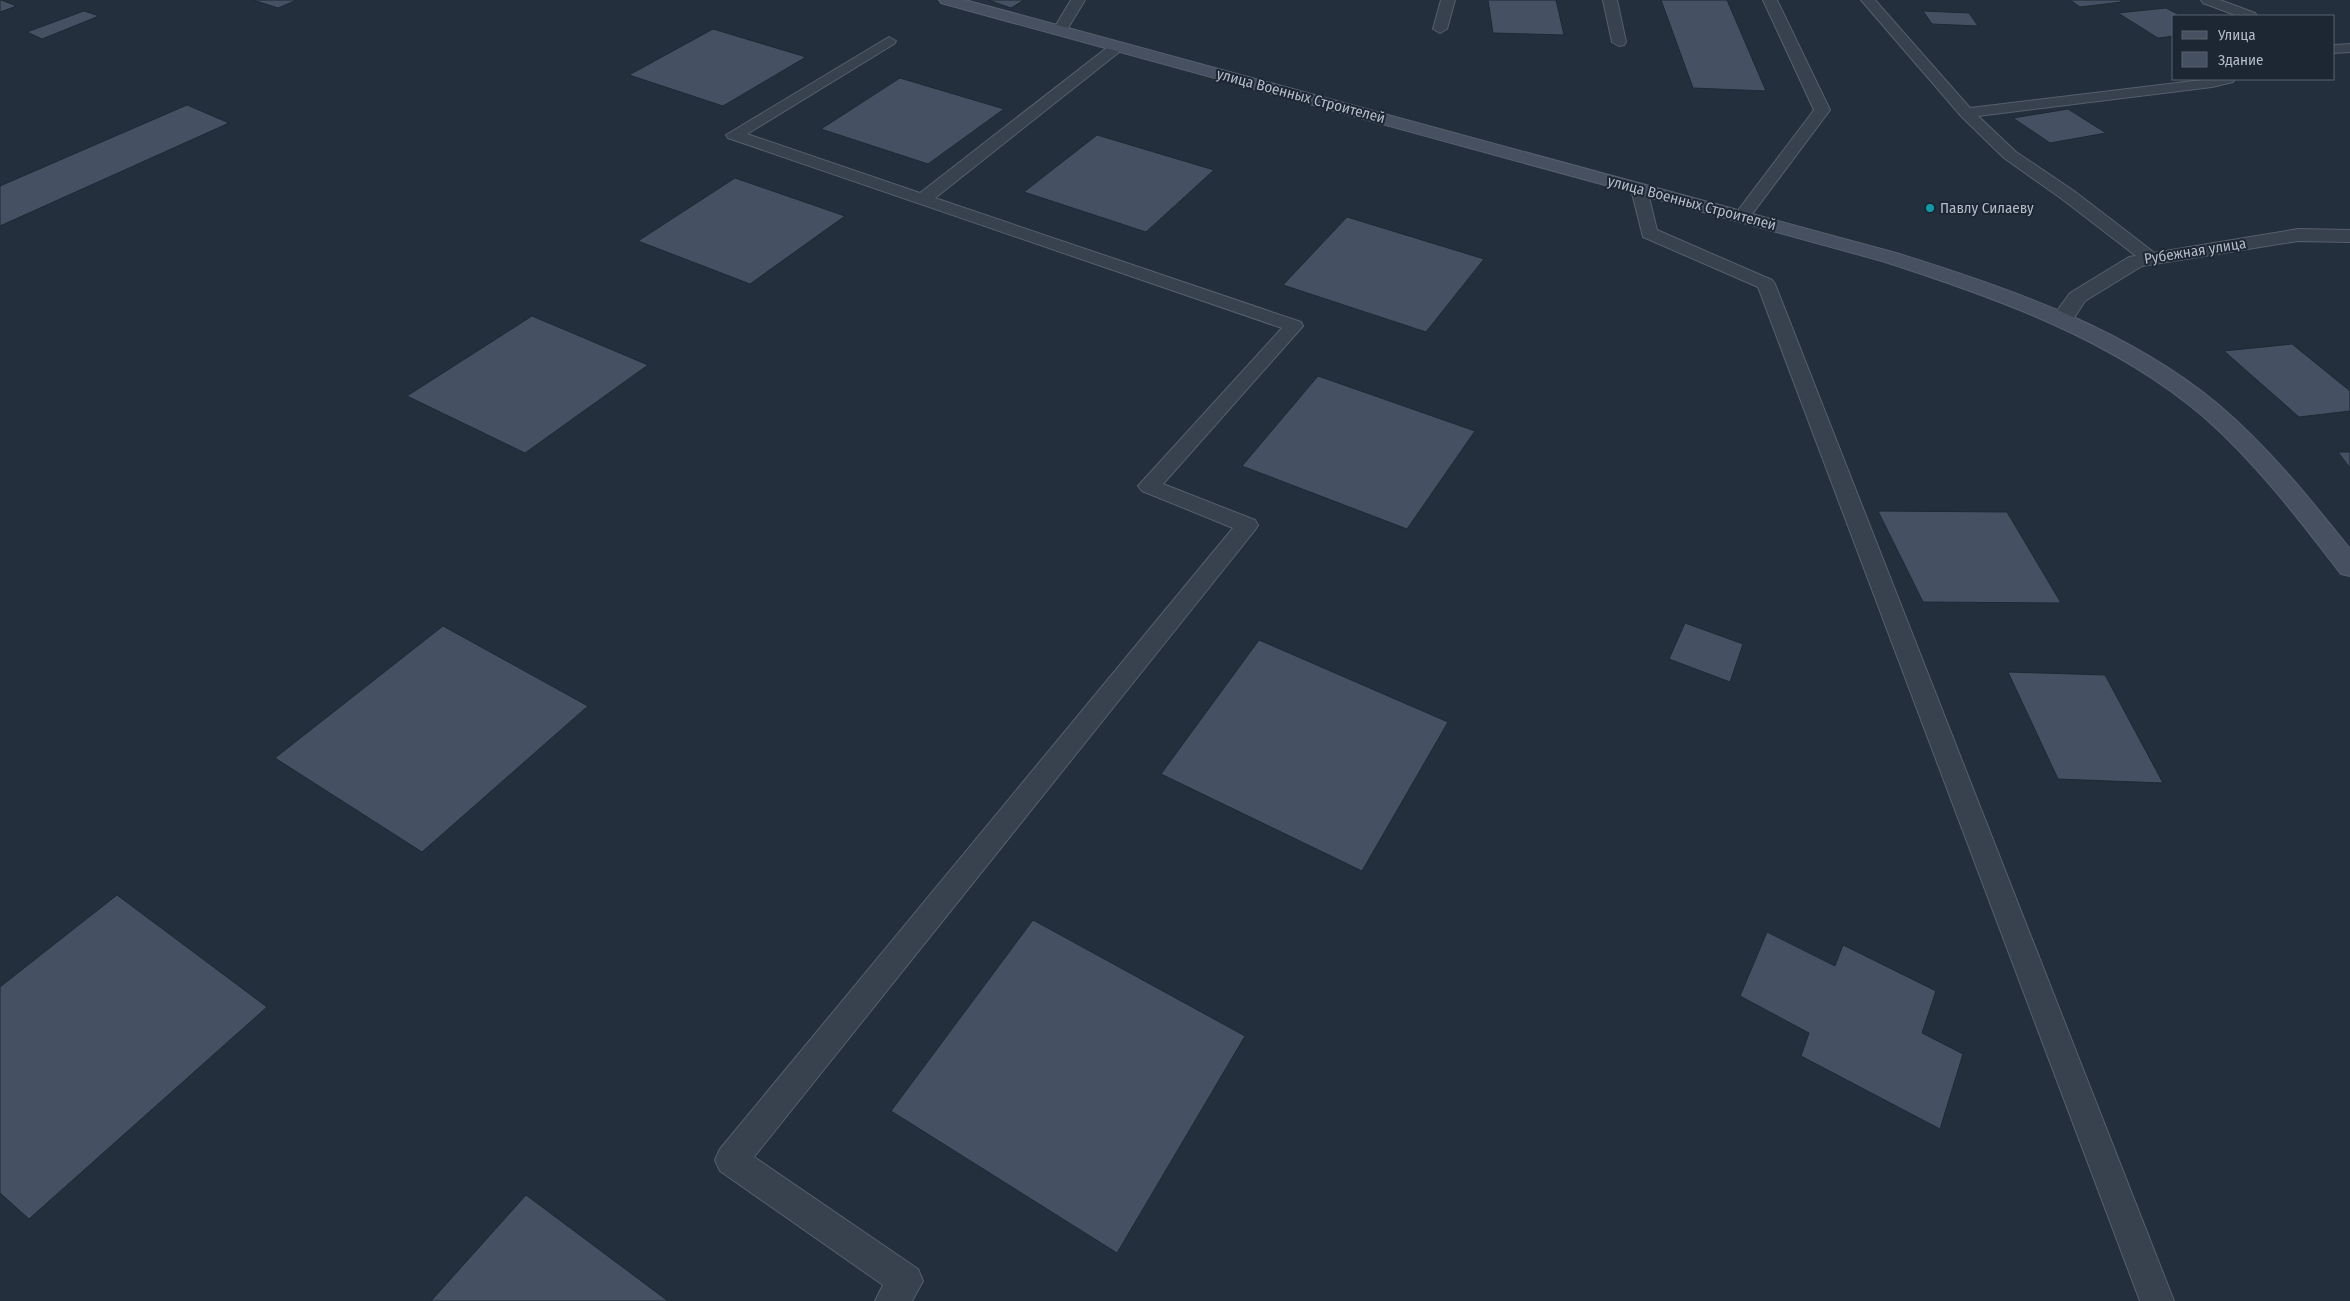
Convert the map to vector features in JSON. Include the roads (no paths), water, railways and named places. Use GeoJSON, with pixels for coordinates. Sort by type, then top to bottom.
{"type":"FeatureCollection","features":[{"type":"Feature","properties":{"kind":"main road","name":"улица Военных Строителей"},"geometry":{"type":"LineString","coordinates":[[946,0],[1972,282],[2062,320],[2142,362],[2211,411],[2286,485],[2350,567]]}},
{"type":"Feature","properties":{"kind":"street","name":"Рубежная улица"},"geometry":{"type":"LineString","coordinates":[[2062,320],[2077,298],[2136,261],[2298,235],[2350,236]]}},
{"type":"Feature","properties":{"kind":"lane"},"geometry":{"type":"LineString","coordinates":[[1060,30],[1078,0]]}},
{"type":"Feature","properties":{"kind":"lane"},"geometry":{"type":"LineString","coordinates":[[1440,29],[1448,0]]}},
{"type":"Feature","properties":{"kind":"lane"},"geometry":{"type":"LineString","coordinates":[[1610,0],[1620,42]]}},
{"type":"Feature","properties":{"kind":"lane"},"geometry":{"type":"LineString","coordinates":[[1741,217],[1822,110],[1770,0]]}},
{"type":"Feature","properties":{"kind":"lane"},"geometry":{"type":"LineString","coordinates":[[1868,0],[1966,113],[2010,155],[2068,195],[2150,258]]}},
{"type":"Feature","properties":{"kind":"lane"},"geometry":{"type":"LineString","coordinates":[[2208,0],[2247,15]]}},
{"type":"Feature","properties":{"kind":"lane"},"geometry":{"type":"LineString","coordinates":[[889,41],[734,136],[1294,326],[1149,486],[1247,526],[731,1160],[906,1280],[892,1301]]}},
{"type":"Feature","properties":{"kind":"lane"},"geometry":{"type":"LineString","coordinates":[[922,200],[1118,46]]}},
{"type":"Feature","properties":{"kind":"lane"},"geometry":{"type":"LineString","coordinates":[[2335,49],[2350,48]]}},
{"type":"Feature","properties":{"kind":"lane"},"geometry":{"type":"LineString","coordinates":[[1966,113],[2224,80]]}},
{"type":"Feature","properties":{"kind":"lane"},"geometry":{"type":"LineString","coordinates":[[1639,189],[1649,233],[1766,284],[2157,1301]]}},
{"type":"Feature","properties":{"kind":"place","name":"Павлу Силаеву"},"geometry":{"type":"Point","coordinates":[1930,208]}}]}
